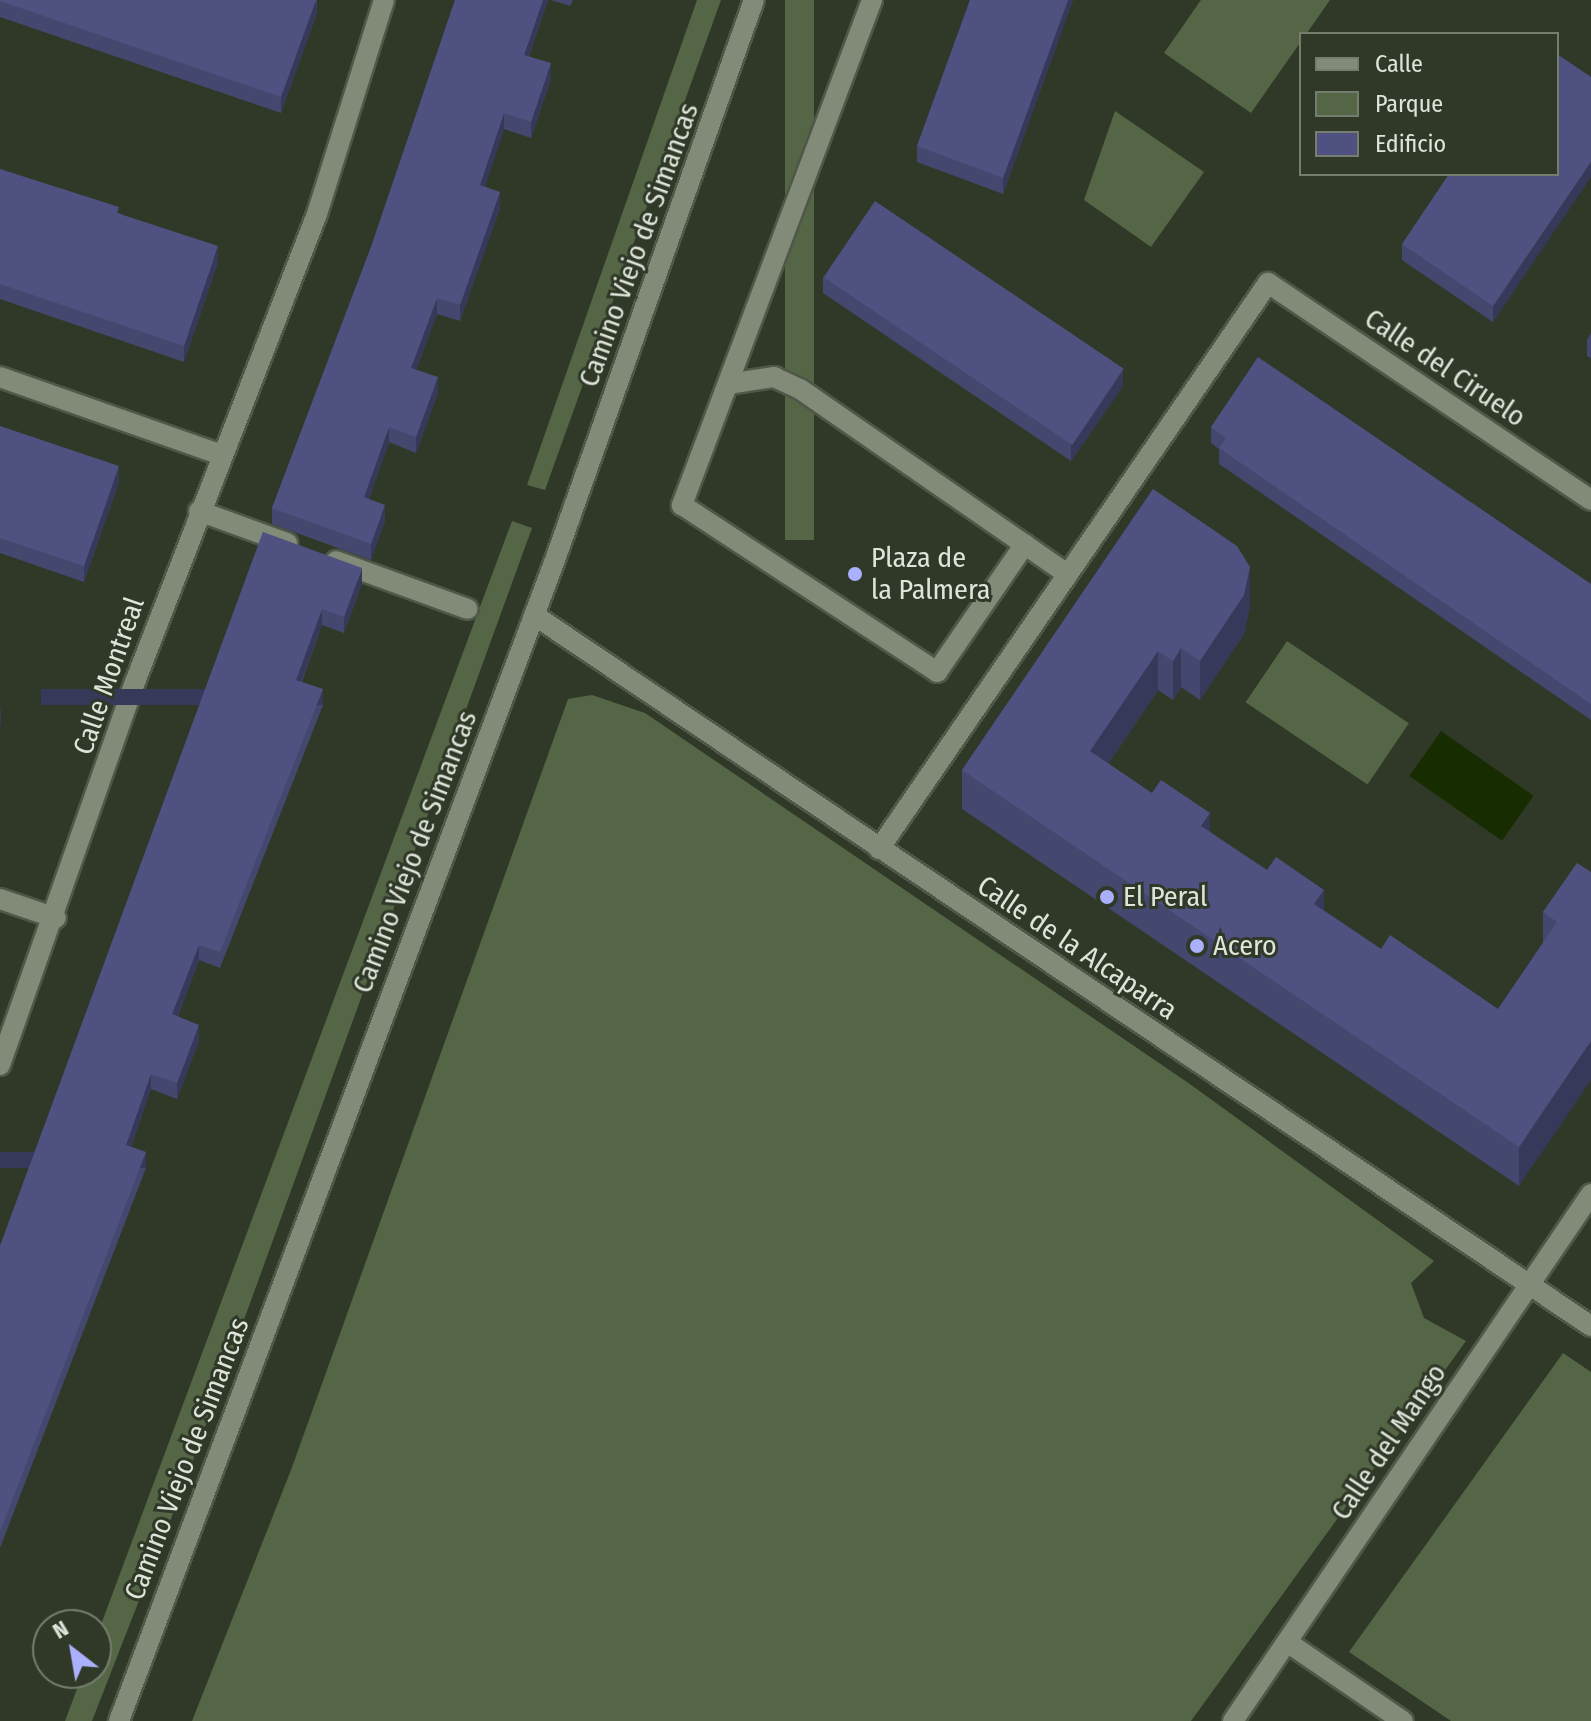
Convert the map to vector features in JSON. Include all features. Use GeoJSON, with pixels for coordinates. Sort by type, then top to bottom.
{"type":"FeatureCollection","features":[{"type":"Feature","properties":{"kind":"street","name":"Calle Montreal"},"geometry":{"type":"LineString","coordinates":[[0,1065],[56,918],[199,511],[317,214],[384,0]]}},
{"type":"Feature","properties":{"kind":"street","name":"Camino Viejo de Simancas"},"geometry":{"type":"LineString","coordinates":[[119,1721],[534,615],[754,0]]}},
{"type":"Feature","properties":{"kind":"street"},"geometry":{"type":"LineString","coordinates":[[872,0],[682,505],[937,672],[1025,544]]}},
{"type":"Feature","properties":{"kind":"street","name":"Calle del Ciruelo"},"geometry":{"type":"LineString","coordinates":[[1066,573],[1268,283],[1591,500]]}},
{"type":"Feature","properties":{"kind":"street"},"geometry":{"type":"LineString","coordinates":[[0,377],[221,455]]}},
{"type":"Feature","properties":{"kind":"street"},"geometry":{"type":"LineString","coordinates":[[728,384],[774,377],[800,389],[1066,573],[879,849]]}},
{"type":"Feature","properties":{"kind":"street"},"geometry":{"type":"LineString","coordinates":[[199,511],[468,609]]}},
{"type":"Feature","properties":{"kind":"street","name":"Calle de la Alcaparra"},"geometry":{"type":"LineString","coordinates":[[534,615],[1591,1326]]}},
{"type":"Feature","properties":{"kind":"street"},"geometry":{"type":"LineString","coordinates":[[0,899],[56,918]]}},
{"type":"Feature","properties":{"kind":"street","name":"Calle del Mango"},"geometry":{"type":"LineString","coordinates":[[1233,1721],[1591,1194]]}},
{"type":"Feature","properties":{"kind":"street"},"geometry":{"type":"LineString","coordinates":[[1287,1642],[1403,1721]]}},
{"type":"Feature","properties":{"kind":"green space"},"geometry":{"type":"Polygon","coordinates":[[[697,0],[721,0],[545,490],[527,485],[697,0]]]}},
{"type":"Feature","properties":{"kind":"green space"},"geometry":{"type":"Polygon","coordinates":[[[785,0],[814,0],[814,540],[785,540],[785,0]]]}},
{"type":"Feature","properties":{"kind":"green space"},"geometry":{"type":"Polygon","coordinates":[[[1201,0],[1330,0],[1308,32],[1299,32],[1299,44],[1251,113],[1164,53],[1201,0]]]}},
{"type":"Feature","properties":{"kind":"green space"},"geometry":{"type":"Polygon","coordinates":[[[1115,111],[1204,172],[1151,247],[1084,200],[1115,111]]]}},
{"type":"Feature","properties":{"kind":"green space"},"geometry":{"type":"Polygon","coordinates":[[[512,521],[532,528],[181,1493],[112,1670],[112,1609],[107,1609],[512,521]]]}},
{"type":"Feature","properties":{"kind":"green space"},"geometry":{"type":"Polygon","coordinates":[[[1287,641],[1409,723],[1367,785],[1246,702],[1287,641]]]}},
{"type":"Feature","properties":{"kind":"green space"},"geometry":{"type":"Polygon","coordinates":[[[592,695],[645,713],[1187,1082],[1434,1261],[1411,1283],[1424,1318],[1466,1341],[1191,1721],[192,1721],[291,1470],[568,699],[592,695]]]}},
{"type":"Feature","properties":{"kind":"green space"},"geometry":{"type":"Polygon","coordinates":[[[1563,1353],[1591,1372],[1591,1721],[1451,1721],[1349,1652],[1563,1353]]]}},
{"type":"Feature","properties":{"kind":"green space"},"geometry":{"type":"Polygon","coordinates":[[[77,1689],[104,1689],[92,1721],[65,1721],[77,1689]]]}},
{"type":"Feature","properties":{"kind":"shaded area"},"geometry":{"type":"Polygon","coordinates":[[[1441,731],[1534,796],[1502,841],[1409,776],[1441,731]]]}},
{"type":"Feature","properties":{"kind":"building"},"geometry":{"type":"Polygon","coordinates":[[[0,0],[316,0],[281,97],[0,0]]]}},
{"type":"Feature","properties":{"kind":"building"},"geometry":{"type":"Polygon","coordinates":[[[455,0],[543,0],[524,55],[551,63],[531,122],[504,113],[480,185],[500,192],[460,305],[437,298],[411,368],[438,377],[416,437],[389,427],[364,497],[385,505],[371,544],[272,508],[371,247],[455,0]]]}},
{"type":"Feature","properties":{"kind":"building"},"geometry":{"type":"Polygon","coordinates":[[[970,0],[1068,0],[1003,178],[917,146],[970,0]]]}},
{"type":"Feature","properties":{"kind":"building"},"geometry":{"type":"Polygon","coordinates":[[[1559,55],[1591,77],[1591,162],[1493,306],[1402,244],[1448,176],[1559,176],[1559,55]]]}},
{"type":"Feature","properties":{"kind":"building"},"geometry":{"type":"Polygon","coordinates":[[[0,169],[119,207],[117,213],[218,246],[184,346],[0,284],[0,169]]]}},
{"type":"Feature","properties":{"kind":"building"},"geometry":{"type":"Polygon","coordinates":[[[875,201],[1124,369],[1072,445],[824,277],[875,201]]]}},
{"type":"Feature","properties":{"kind":"building"},"geometry":{"type":"Polygon","coordinates":[[[1258,357],[1591,584],[1591,704],[1219,448],[1226,438],[1211,427],[1258,357]]]}},
{"type":"Feature","properties":{"kind":"building"},"geometry":{"type":"Polygon","coordinates":[[[0,426],[119,466],[84,566],[0,538],[0,426]]]}},
{"type":"Feature","properties":{"kind":"building"},"geometry":{"type":"Polygon","coordinates":[[[1153,489],[1237,546],[1250,567],[1244,595],[1200,661],[1181,648],[1173,661],[1158,651],[1090,751],[1152,793],[1161,780],[1210,813],[1201,826],[1267,870],[1276,857],[1324,890],[1314,904],[1381,949],[1390,935],[1498,1009],[1557,922],[1543,912],[1577,863],[1591,872],[1591,1041],[1519,1147],[962,770],[1153,489]]]}},
{"type":"Feature","properties":{"kind":"building"},"geometry":{"type":"Polygon","coordinates":[[[263,532],[362,568],[344,617],[322,609],[296,680],[323,689],[220,952],[199,945],[172,1014],[199,1025],[177,1083],[151,1074],[126,1145],[146,1152],[0,1532],[0,1246],[263,532]]]}},
{"type":"Feature","properties":{"kind":"place","name":"Plaza de la Palmera"},"geometry":{"type":"Point","coordinates":[855,574]}},
{"type":"Feature","properties":{"kind":"place","name":"El Peral"},"geometry":{"type":"Point","coordinates":[1107,897]}},
{"type":"Feature","properties":{"kind":"place","name":"Acero"},"geometry":{"type":"Point","coordinates":[1197,946]}}]}
